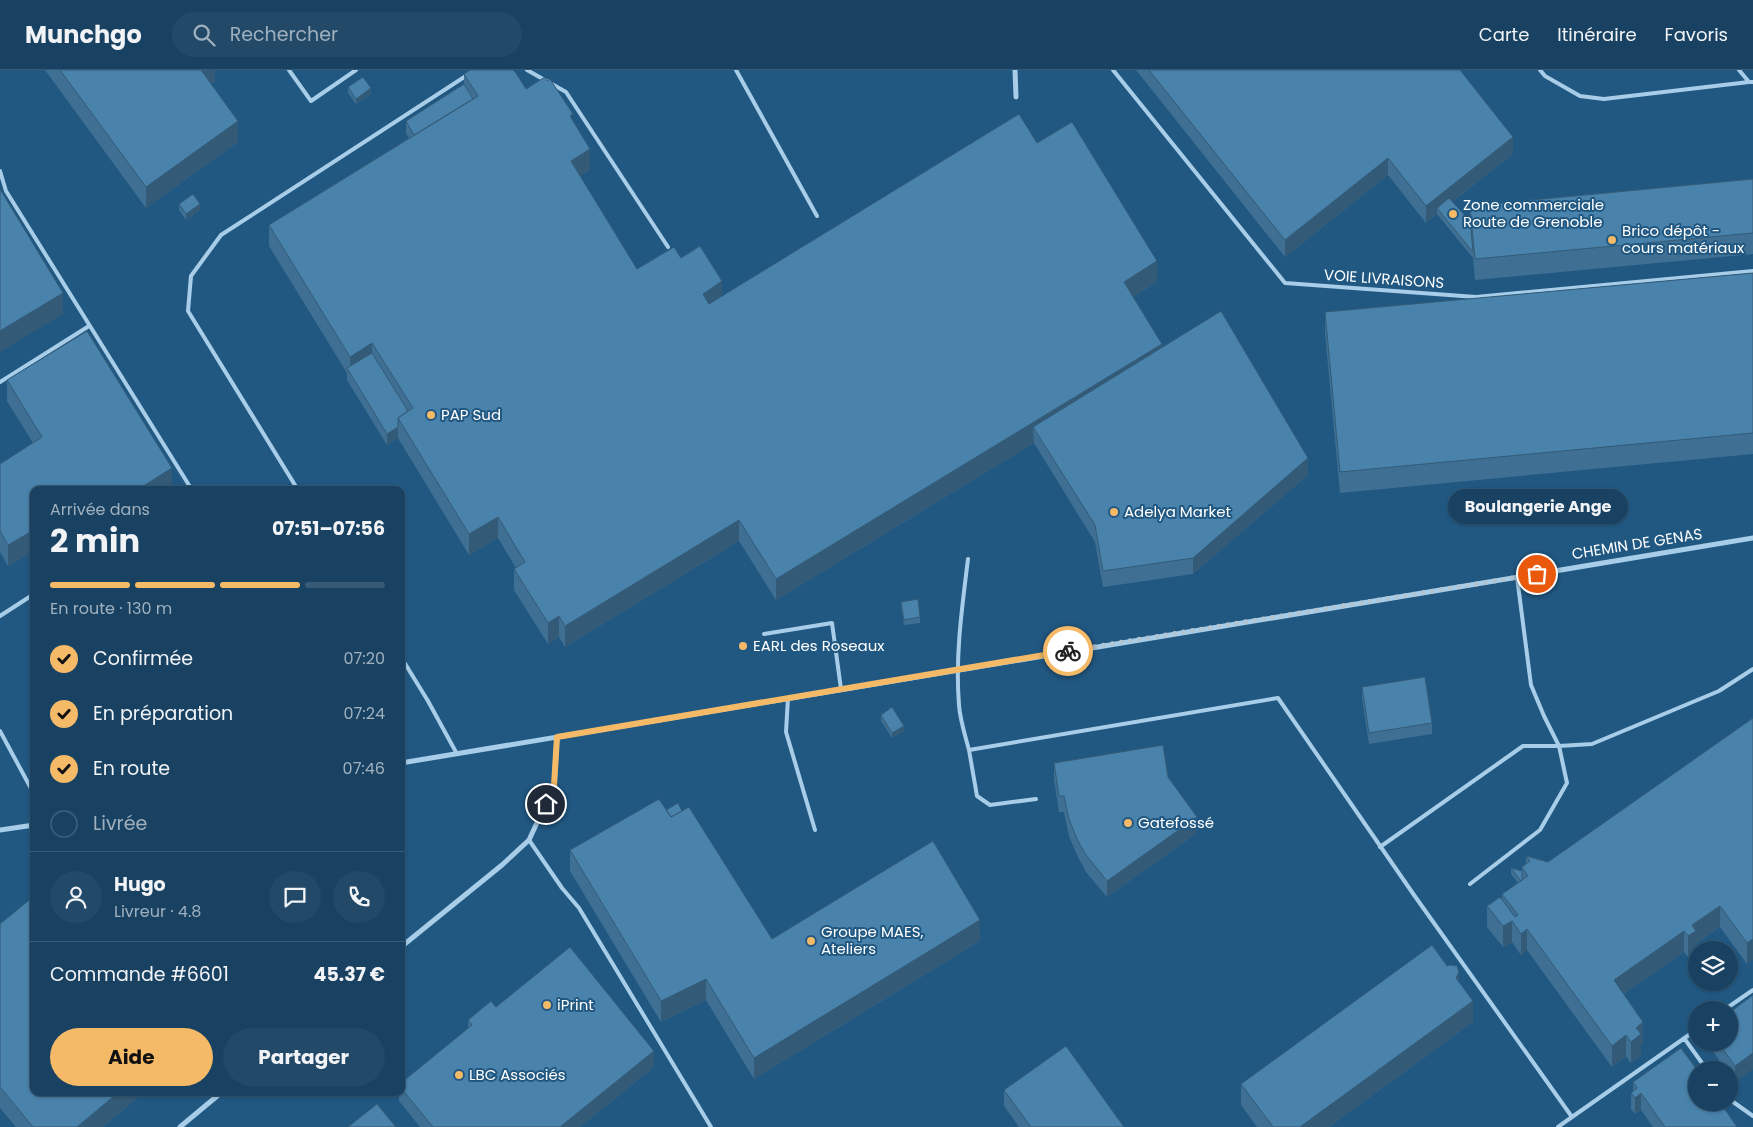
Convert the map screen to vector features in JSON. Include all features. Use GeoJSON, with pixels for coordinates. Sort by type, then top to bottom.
{"type":"FeatureCollection","features":[{"type":"Feature","properties":{"kind":"street"},"geometry":{"type":"LineString","coordinates":[[1015,70],[1016,97]]}},
{"type":"Feature","properties":{"kind":"street","name":"CHEMIN DE GENAS"},"geometry":{"type":"LineString","coordinates":[[405,762],[1753,538]]}},
{"type":"Feature","properties":{"kind":"street"},"geometry":{"type":"LineString","coordinates":[[405,944],[502,865],[529,840],[554,786],[557,737]]}},
{"type":"Feature","properties":{"kind":"street"},"geometry":{"type":"LineString","coordinates":[[0,830],[30,826]]}},
{"type":"Feature","properties":{"kind":"street"},"geometry":{"type":"LineString","coordinates":[[180,1127],[217,1096]]}},
{"type":"Feature","properties":{"kind":"lane"},"geometry":{"type":"LineString","coordinates":[[289,70],[311,101],[356,70]]}},
{"type":"Feature","properties":{"kind":"lane"},"geometry":{"type":"LineString","coordinates":[[296,486],[188,311],[191,276],[221,235],[474,70]]}},
{"type":"Feature","properties":{"kind":"lane"},"geometry":{"type":"LineString","coordinates":[[527,70],[566,92],[668,247]]}},
{"type":"Feature","properties":{"kind":"lane"},"geometry":{"type":"LineString","coordinates":[[736,70],[817,216]]}},
{"type":"Feature","properties":{"kind":"lane","name":"VOIE LIVRAISONS"},"geometry":{"type":"LineString","coordinates":[[1113,70],[1285,283],[1476,297],[1753,271]]}},
{"type":"Feature","properties":{"kind":"lane"},"geometry":{"type":"LineString","coordinates":[[1540,70],[1545,76],[1580,96],[1604,99],[1751,82]]}},
{"type":"Feature","properties":{"kind":"lane"},"geometry":{"type":"LineString","coordinates":[[1739,70],[1751,82]]}},
{"type":"Feature","properties":{"kind":"lane"},"geometry":{"type":"LineString","coordinates":[[0,171],[6,191],[189,486]]}},
{"type":"Feature","properties":{"kind":"lane"},"geometry":{"type":"LineString","coordinates":[[0,382],[89,326]]}},
{"type":"Feature","properties":{"kind":"lane"},"geometry":{"type":"LineString","coordinates":[[968,560],[957,670],[959,707],[977,796],[990,805],[1036,799]]}},
{"type":"Feature","properties":{"kind":"lane"},"geometry":{"type":"LineString","coordinates":[[1470,884],[1540,830],[1568,783],[1559,746],[1531,685],[1517,577]]}},
{"type":"Feature","properties":{"kind":"lane"},"geometry":{"type":"LineString","coordinates":[[0,616],[30,597]]}},
{"type":"Feature","properties":{"kind":"lane"},"geometry":{"type":"LineString","coordinates":[[764,634],[832,623],[841,689]]}},
{"type":"Feature","properties":{"kind":"lane"},"geometry":{"type":"LineString","coordinates":[[405,664],[428,701],[457,754]]}},
{"type":"Feature","properties":{"kind":"lane"},"geometry":{"type":"LineString","coordinates":[[1380,847],[1523,746],[1592,744],[1719,691],[1753,669]]}},
{"type":"Feature","properties":{"kind":"lane"},"geometry":{"type":"LineString","coordinates":[[788,698],[786,732],[815,830]]}},
{"type":"Feature","properties":{"kind":"lane"},"geometry":{"type":"LineString","coordinates":[[969,750],[1278,698],[1380,847],[1572,1117]]}},
{"type":"Feature","properties":{"kind":"lane"},"geometry":{"type":"LineString","coordinates":[[0,731],[30,787]]}},
{"type":"Feature","properties":{"kind":"lane"},"geometry":{"type":"LineString","coordinates":[[529,840],[562,888],[579,908],[711,1127]]}},
{"type":"Feature","properties":{"kind":"lane"},"geometry":{"type":"LineString","coordinates":[[1737,1001],[1753,990]]}},
{"type":"Feature","properties":{"kind":"lane"},"geometry":{"type":"LineString","coordinates":[[1558,1127],[1688,1035]]}},
{"type":"Feature","properties":{"kind":"lane"},"geometry":{"type":"LineString","coordinates":[[1684,1038],[1701,1061]]}},
{"type":"Feature","properties":{"kind":"lane"},"geometry":{"type":"LineString","coordinates":[[1738,1105],[1753,1116]]}},
{"type":"Feature","properties":{"kind":"lane"},"geometry":{"type":"LineString","coordinates":[[1748,1113],[1753,1110]]}},
{"type":"Feature","properties":{"kind":"building"},"geometry":{"type":"Polygon","coordinates":[[[60,70],[201,70],[238,121],[146,187],[60,70]]]}},
{"type":"Feature","properties":{"kind":"building"},"geometry":{"type":"Polygon","coordinates":[[[470,70],[513,70],[526,89],[545,77],[547,81],[550,79],[573,114],[570,116],[590,149],[571,161],[637,269],[674,247],[681,258],[700,246],[722,281],[703,294],[709,304],[1019,114],[1037,143],[1072,122],[1157,261],[1124,282],[1162,344],[776,579],[739,520],[565,626],[559,616],[548,623],[514,569],[525,562],[498,517],[469,534],[398,418],[413,408],[372,343],[350,357],[269,225],[478,96],[464,74],[470,70]]]}},
{"type":"Feature","properties":{"kind":"building"},"geometry":{"type":"Polygon","coordinates":[[[1149,70],[1460,70],[1513,137],[1426,206],[1388,158],[1285,240],[1149,70]]]}},
{"type":"Feature","properties":{"kind":"building"},"geometry":{"type":"Polygon","coordinates":[[[363,77],[371,88],[356,99],[348,87],[363,77]]]}},
{"type":"Feature","properties":{"kind":"building"},"geometry":{"type":"Polygon","coordinates":[[[464,84],[473,99],[414,135],[406,121],[464,84]]]}},
{"type":"Feature","properties":{"kind":"building","name":"Brico dépôt - cours matériaux"},"geometry":{"type":"Polygon","coordinates":[[[1753,179],[1753,233],[1475,259],[1470,206],[1753,179]]]}},
{"type":"Feature","properties":{"kind":"building"},"geometry":{"type":"Polygon","coordinates":[[[0,189],[63,293],[0,331],[0,189]]]}},
{"type":"Feature","properties":{"kind":"building"},"geometry":{"type":"Polygon","coordinates":[[[193,194],[200,204],[186,214],[179,204],[193,194]]]}},
{"type":"Feature","properties":{"kind":"building"},"geometry":{"type":"Polygon","coordinates":[[[1449,198],[1470,221],[1473,252],[1437,208],[1449,198]]]}},
{"type":"Feature","properties":{"kind":"building"},"geometry":{"type":"Polygon","coordinates":[[[1753,273],[1753,433],[1340,472],[1325,312],[1753,273]]]}},
{"type":"Feature","properties":{"kind":"building"},"geometry":{"type":"Polygon","coordinates":[[[1221,311],[1308,458],[1193,558],[1103,571],[1095,525],[1033,427],[1221,311]]]}},
{"type":"Feature","properties":{"kind":"building"},"geometry":{"type":"Polygon","coordinates":[[[87,331],[172,468],[143,486],[30,486],[30,532],[8,545],[0,531],[0,464],[42,437],[7,380],[87,331]]]}},
{"type":"Feature","properties":{"kind":"building"},"geometry":{"type":"Polygon","coordinates":[[[372,353],[408,411],[398,418],[398,427],[387,434],[347,368],[372,353]]]}},
{"type":"Feature","properties":{"kind":"building"},"geometry":{"type":"Polygon","coordinates":[[[918,599],[920,617],[904,620],[901,602],[918,599]]]}},
{"type":"Feature","properties":{"kind":"building"},"geometry":{"type":"Polygon","coordinates":[[[1425,677],[1432,723],[1369,733],[1362,687],[1425,677]]]}},
{"type":"Feature","properties":{"kind":"building"},"geometry":{"type":"Polygon","coordinates":[[[892,707],[904,726],[892,733],[881,715],[892,707]]]}},
{"type":"Feature","properties":{"kind":"building"},"geometry":{"type":"Polygon","coordinates":[[[1753,718],[1753,939],[1747,943],[1720,906],[1692,925],[1696,931],[1688,936],[1684,931],[1614,980],[1643,1022],[1636,1028],[1641,1034],[1631,1042],[1626,1035],[1612,1046],[1527,929],[1521,934],[1512,921],[1503,926],[1487,906],[1500,897],[1515,917],[1518,915],[1502,894],[1528,876],[1522,867],[1530,861],[1526,856],[1548,862],[1753,718]]]}},
{"type":"Feature","properties":{"kind":"building"},"geometry":{"type":"Polygon","coordinates":[[[1163,745],[1168,777],[1197,817],[1107,881],[1086,855],[1077,839],[1069,819],[1064,796],[1059,796],[1054,763],[1163,745]]]}},
{"type":"Feature","properties":{"kind":"building"},"geometry":{"type":"Polygon","coordinates":[[[659,799],[671,817],[689,807],[772,939],[933,841],[980,920],[754,1058],[706,979],[661,1001],[570,850],[659,799]]]}},
{"type":"Feature","properties":{"kind":"building"},"geometry":{"type":"Polygon","coordinates":[[[678,803],[682,811],[671,817],[666,810],[678,803]]]}},
{"type":"Feature","properties":{"kind":"building"},"geometry":{"type":"Polygon","coordinates":[[[1511,868],[1522,871],[1521,881],[1511,868]]]}},
{"type":"Feature","properties":{"kind":"building"},"geometry":{"type":"Polygon","coordinates":[[[30,899],[30,1096],[114,1096],[77,1127],[33,1127],[0,1087],[0,924],[30,899]]]}},
{"type":"Feature","properties":{"kind":"building"},"geometry":{"type":"Polygon","coordinates":[[[1432,945],[1447,966],[1457,966],[1459,972],[1456,978],[1473,1001],[1300,1127],[1273,1127],[1241,1084],[1432,945]]]}},
{"type":"Feature","properties":{"kind":"building"},"geometry":{"type":"Polygon","coordinates":[[[570,947],[654,1051],[560,1127],[433,1127],[405,1093],[405,1080],[472,1025],[468,1020],[491,1001],[496,1007],[570,947]]]}},
{"type":"Feature","properties":{"kind":"building"},"geometry":{"type":"Polygon","coordinates":[[[1753,995],[1753,1053],[1738,1064],[1738,1061],[1731,1061],[1724,1051],[1738,1051],[1738,1006],[1753,995]]]}},
{"type":"Feature","properties":{"kind":"building"},"geometry":{"type":"Polygon","coordinates":[[[1066,1046],[1124,1127],[1031,1127],[1004,1090],[1066,1046]]]}},
{"type":"Feature","properties":{"kind":"building"},"geometry":{"type":"Polygon","coordinates":[[[1681,1048],[1690,1061],[1688,1061],[1688,1111],[1726,1111],[1737,1127],[1665,1127],[1641,1093],[1635,1098],[1631,1093],[1637,1088],[1633,1082],[1681,1048]]]}},
{"type":"Feature","properties":{"kind":"building"},"geometry":{"type":"Polygon","coordinates":[[[377,1104],[396,1127],[348,1127],[377,1104]]]}},
{"type":"Feature","properties":{"kind":"way so far"},"geometry":{"type":"LineString","coordinates":[[1068,651],[1537,574]]}},
{"type":"Feature","properties":{"kind":"place","name":"Zone commerciale Route de Grenoble"},"geometry":{"type":"Point","coordinates":[1453,214]}},
{"type":"Feature","properties":{"kind":"place","name":"Brico dépôt - cours matériaux"},"geometry":{"type":"Point","coordinates":[1612,240]}},
{"type":"Feature","properties":{"kind":"place","name":"PAP Sud"},"geometry":{"type":"Point","coordinates":[431,415]}},
{"type":"Feature","properties":{"kind":"place","name":"Adelya Market"},"geometry":{"type":"Point","coordinates":[1114,512]}},
{"type":"Feature","properties":{"kind":"place","name":"Boulangerie Ange"},"geometry":{"type":"Point","coordinates":[1537,574]}},
{"type":"Feature","properties":{"kind":"place","name":"EARL des Roseaux"},"geometry":{"type":"Point","coordinates":[743,646]}},
{"type":"Feature","properties":{"kind":"place","name":"Gatefossé"},"geometry":{"type":"Point","coordinates":[1128,823]}},
{"type":"Feature","properties":{"kind":"place","name":"Groupe MAES, Ateliers"},"geometry":{"type":"Point","coordinates":[811,941]}},
{"type":"Feature","properties":{"kind":"place","name":"iPrint"},"geometry":{"type":"Point","coordinates":[547,1005]}},
{"type":"Feature","properties":{"kind":"place","name":"LBC Associés"},"geometry":{"type":"Point","coordinates":[459,1075]}},
{"type":"Feature","properties":{"kind":"route"},"geometry":{"type":"LineString","coordinates":[[546,804],[554,786],[557,737],[1068,651]]}}]}
